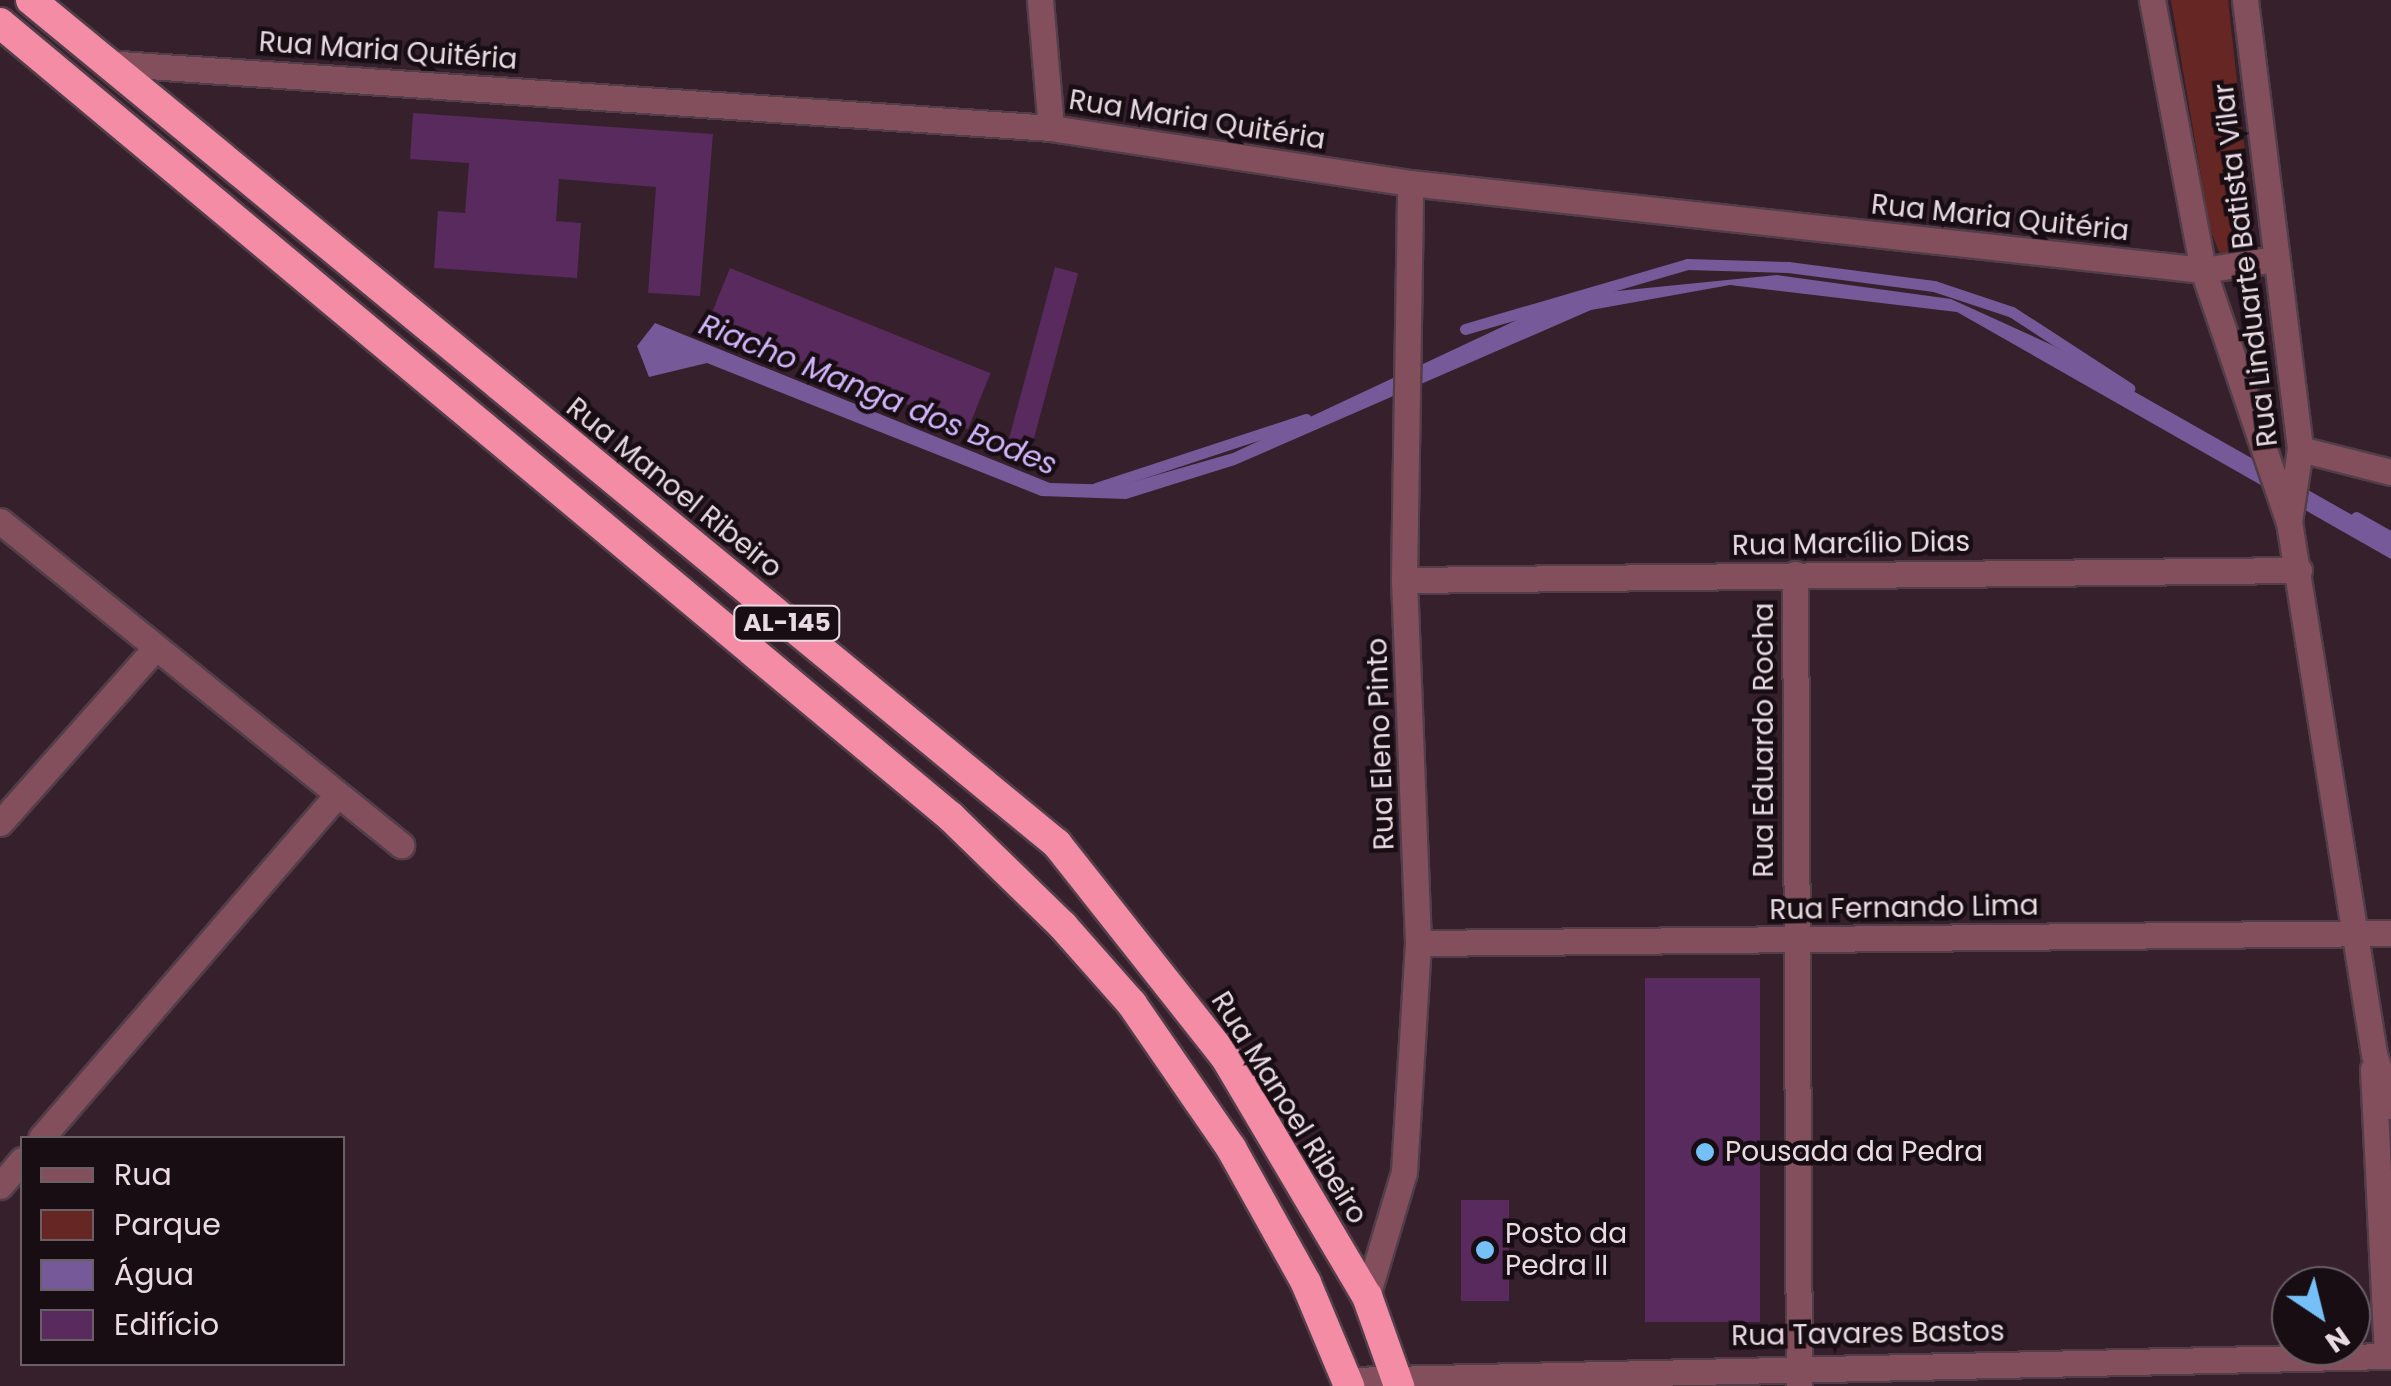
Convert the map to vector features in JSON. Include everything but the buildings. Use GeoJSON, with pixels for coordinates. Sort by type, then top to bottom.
{"type":"FeatureCollection","features":[{"type":"Feature","properties":{"kind":"highway","name":"Rua Manoel Ribeiro"},"geometry":{"type":"LineString","coordinates":[[32,0],[1056,844],[1226,1058],[1367,1296],[1398,1379]]}},
{"type":"Feature","properties":{"kind":"highway","name":"AL-145"},"geometry":{"type":"LineString","coordinates":[[0,23],[936,804],[1063,926],[1132,1004],[1231,1148],[1348,1383]]}},
{"type":"Feature","properties":{"kind":"street"},"geometry":{"type":"LineString","coordinates":[[1040,0],[1051,128]]}},
{"type":"Feature","properties":{"kind":"street","name":"Rua Linduarte Batista Vilar"},"geometry":{"type":"LineString","coordinates":[[2152,0],[2203,270],[2290,522],[2374,1054]]}},
{"type":"Feature","properties":{"kind":"street","name":"Rua Linduarte Batista Vilar"},"geometry":{"type":"LineString","coordinates":[[2245,0],[2300,449],[2290,522]]}},
{"type":"Feature","properties":{"kind":"street","name":"Rua Maria Quitéria"},"geometry":{"type":"LineString","coordinates":[[106,63],[1051,128],[1410,183],[2203,270],[2276,259]]}},
{"type":"Feature","properties":{"kind":"street","name":"Rua Eleno Pinto"},"geometry":{"type":"LineString","coordinates":[[1367,1296],[1404,1172],[1418,942],[1404,580],[1410,183]]}},
{"type":"Feature","properties":{"kind":"street"},"geometry":{"type":"LineString","coordinates":[[2300,449],[2391,472]]}},
{"type":"Feature","properties":{"kind":"street"},"geometry":{"type":"LineString","coordinates":[[0,522],[401,846]]}},
{"type":"Feature","properties":{"kind":"street","name":"Rua Marcílio Dias"},"geometry":{"type":"LineString","coordinates":[[1404,580],[2299,570]]}},
{"type":"Feature","properties":{"kind":"street","name":"Rua Eduardo Rocha"},"geometry":{"type":"LineString","coordinates":[[1795,574],[1799,1375]]}},
{"type":"Feature","properties":{"kind":"street"},"geometry":{"type":"LineString","coordinates":[[0,823],[156,647]]}},
{"type":"Feature","properties":{"kind":"street"},"geometry":{"type":"LineString","coordinates":[[43,1136],[338,794]]}},
{"type":"Feature","properties":{"kind":"street","name":"Rua Fernando Lima"},"geometry":{"type":"LineString","coordinates":[[1418,942],[2391,933]]}},
{"type":"Feature","properties":{"kind":"street"},"geometry":{"type":"LineString","coordinates":[[2374,1054],[2391,1106]]}},
{"type":"Feature","properties":{"kind":"street"},"geometry":{"type":"LineString","coordinates":[[2374,1054],[2370,1134],[2389,1356]]}},
{"type":"Feature","properties":{"kind":"street"},"geometry":{"type":"LineString","coordinates":[[0,1186],[20,1162]]}},
{"type":"Feature","properties":{"kind":"street","name":"Rua Tavares Bastos"},"geometry":{"type":"LineString","coordinates":[[1348,1383],[1398,1379],[1799,1375],[2389,1356]]}},
{"type":"Feature","properties":{"kind":"green space"},"geometry":{"type":"Polygon","coordinates":[[[2171,0],[2228,0],[2256,253],[2222,259],[2210,229],[2171,0]]]}},
{"type":"Feature","properties":{"kind":"water"},"geometry":{"type":"Polygon","coordinates":[[[1777,275],[1951,299],[2052,345],[2391,537],[2391,559],[1957,312],[1730,285],[1591,310],[1235,465],[1126,499],[1041,496],[707,363],[649,377],[637,346],[655,323],[1050,483],[1122,485],[1233,453],[1521,318],[1607,292],[1777,275]]]}},
{"type":"Feature","properties":{"kind":"waterway"},"geometry":{"type":"LineString","coordinates":[[1465,329],[1687,264],[1788,267],[1934,286],[2012,312],[2129,388]]}},
{"type":"Feature","properties":{"kind":"waterway"},"geometry":{"type":"LineString","coordinates":[[1096,488],[1306,419]]}},
{"type":"Feature","properties":{"kind":"waterway","name":"Riacho Manga dos Bodes"},"geometry":{"type":"LineString","coordinates":[[2356,517],[2391,537]]}},
{"type":"Feature","properties":{"kind":"place","name":"Pousada da Pedra"},"geometry":{"type":"Point","coordinates":[1705,1152]}},
{"type":"Feature","properties":{"kind":"place","name":"Posto da Pedra II"},"geometry":{"type":"Point","coordinates":[1485,1250]}}]}
